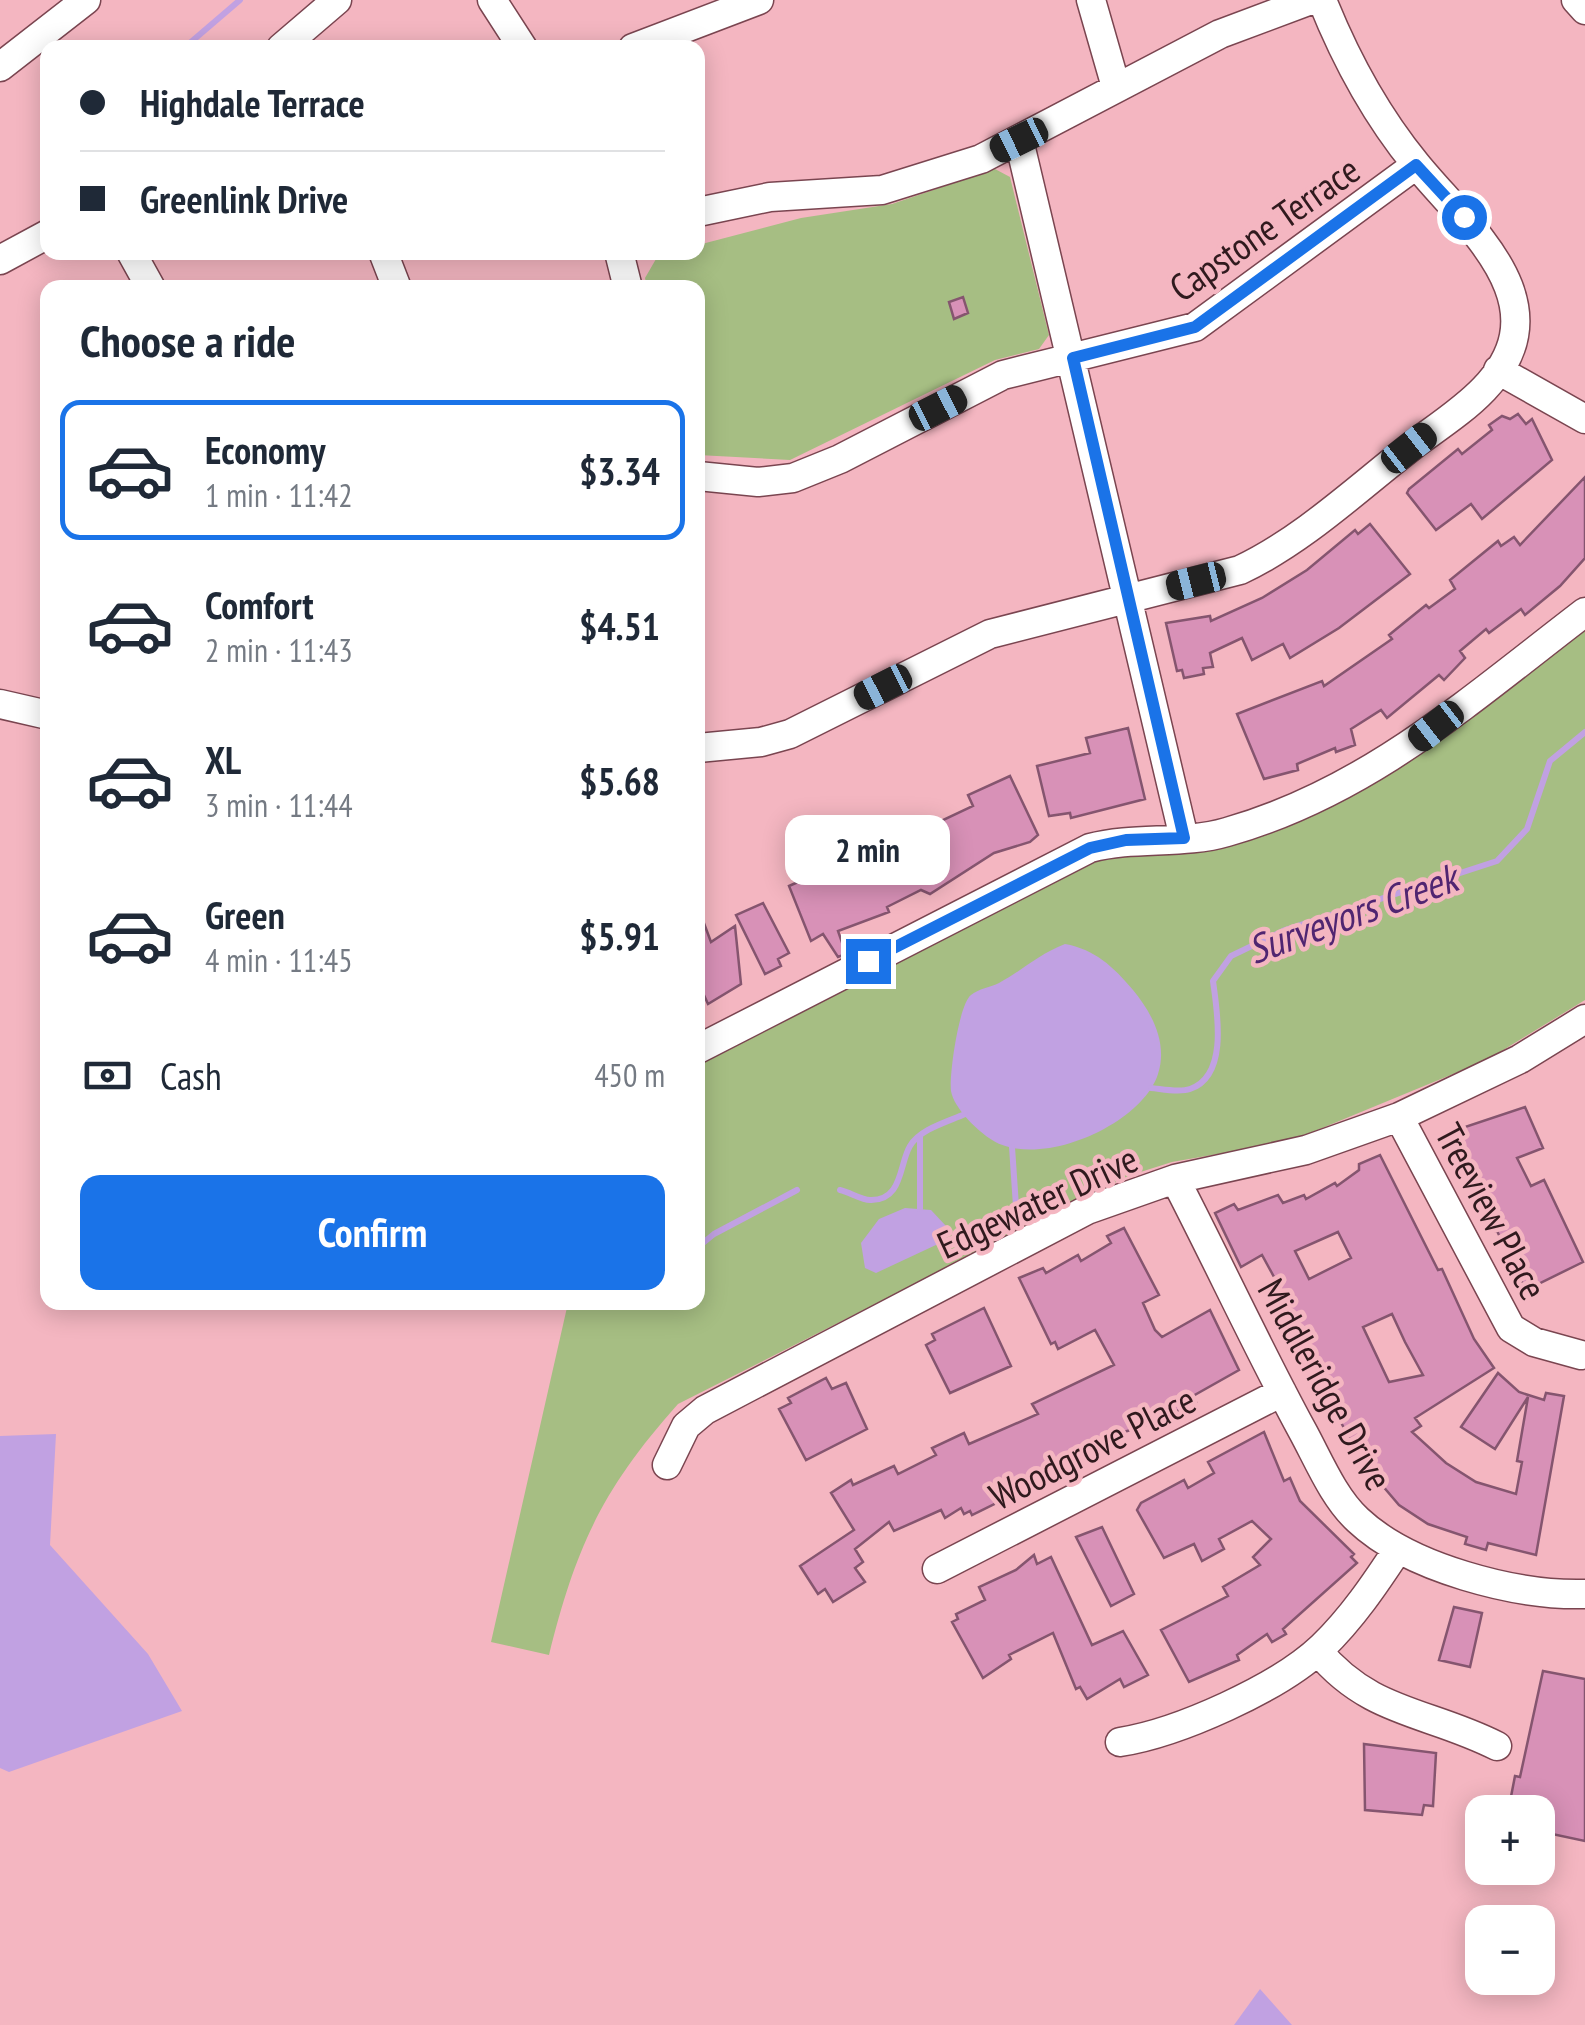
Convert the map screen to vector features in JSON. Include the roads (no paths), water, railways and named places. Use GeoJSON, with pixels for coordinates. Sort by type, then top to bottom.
{"type":"FeatureCollection","features":[{"type":"Feature","properties":{"kind":"street"},"geometry":{"type":"LineString","coordinates":[[0,67],[86,0]]}},
{"type":"Feature","properties":{"kind":"street"},"geometry":{"type":"LineString","coordinates":[[291,40],[337,0]]}},
{"type":"Feature","properties":{"kind":"street"},"geometry":{"type":"LineString","coordinates":[[492,0],[518,40]]}},
{"type":"Feature","properties":{"kind":"street"},"geometry":{"type":"LineString","coordinates":[[652,40],[759,0]]}},
{"type":"Feature","properties":{"kind":"street"},"geometry":{"type":"LineString","coordinates":[[1091,0],[1116,87]]}},
{"type":"Feature","properties":{"kind":"street"},"geometry":{"type":"LineString","coordinates":[[705,211],[770,197],[882,190],[981,159],[1220,34],[1311,0]]}},
{"type":"Feature","properties":{"kind":"street"},"geometry":{"type":"LineString","coordinates":[[705,748],[761,742],[790,734],[990,634],[1226,574],[1260,559],[1478,394],[1498,370],[1512,326],[1510,284],[1487,244],[1416,165],[1369,99],[1322,0]]}},
{"type":"Feature","properties":{"kind":"street"},"geometry":{"type":"LineString","coordinates":[[1576,0],[1585,10]]}},
{"type":"Feature","properties":{"kind":"street"},"geometry":{"type":"LineString","coordinates":[[1019,140],[1184,838]]}},
{"type":"Feature","properties":{"kind":"street","name":"Capstone Terrace"},"geometry":{"type":"LineString","coordinates":[[705,477],[758,482],[793,478],[840,459],[1003,374],[1195,327],[1416,165]]}},
{"type":"Feature","properties":{"kind":"street"},"geometry":{"type":"LineString","coordinates":[[0,260],[40,238]]}},
{"type":"Feature","properties":{"kind":"street"},"geometry":{"type":"LineString","coordinates":[[1498,370],[1585,419]]}},
{"type":"Feature","properties":{"kind":"street"},"geometry":{"type":"LineString","coordinates":[[705,1045],[1074,855],[1126,840],[1234,831],[1374,771],[1585,612]]}},
{"type":"Feature","properties":{"kind":"street"},"geometry":{"type":"LineString","coordinates":[[0,704],[40,714]]}},
{"type":"Feature","properties":{"kind":"street","name":"Edgewater Drive"},"geometry":{"type":"LineString","coordinates":[[667,1464],[686,1426],[705,1410],[1087,1210],[1175,1179],[1306,1150],[1399,1117],[1520,1059],[1585,1019]]}},
{"type":"Feature","properties":{"kind":"street","name":"Treeview Place"},"geometry":{"type":"LineString","coordinates":[[1399,1117],[1511,1328],[1534,1342],[1581,1355]]}},
{"type":"Feature","properties":{"kind":"street","name":"Middleridge Drive"},"geometry":{"type":"LineString","coordinates":[[1175,1179],[1328,1479],[1357,1519],[1398,1549],[1449,1572],[1583,1596]]}},
{"type":"Feature","properties":{"kind":"street","name":"Woodgrove Place"},"geometry":{"type":"LineString","coordinates":[[937,1569],[1282,1392]]}},
{"type":"Feature","properties":{"kind":"street"},"geometry":{"type":"LineString","coordinates":[[1120,1742],[1177,1729],[1318,1651],[1349,1619],[1398,1549]]}},
{"type":"Feature","properties":{"kind":"street"},"geometry":{"type":"LineString","coordinates":[[1318,1651],[1350,1685],[1385,1705],[1454,1724],[1497,1746]]}},
{"type":"Feature","properties":{"kind":"waterway"},"geometry":{"type":"LineString","coordinates":[[193,40],[240,0]]}},
{"type":"Feature","properties":{"kind":"waterway","name":"Surveyors Creek"},"geometry":{"type":"LineString","coordinates":[[1151,1088],[1190,1089],[1211,1071],[1218,1041],[1213,981],[1231,956],[1285,930],[1497,861],[1527,829],[1550,761],[1585,732]]}},
{"type":"Feature","properties":{"kind":"waterway"},"geometry":{"type":"LineString","coordinates":[[840,1190],[870,1200],[889,1195],[914,1140],[965,1114]]}},
{"type":"Feature","properties":{"kind":"waterway"},"geometry":{"type":"LineString","coordinates":[[920,1136],[920,1209]]}},
{"type":"Feature","properties":{"kind":"waterway"},"geometry":{"type":"LineString","coordinates":[[1012,1147],[1017,1221]]}},
{"type":"Feature","properties":{"kind":"waterway"},"geometry":{"type":"LineString","coordinates":[[705,1241],[797,1190]]}}]}
